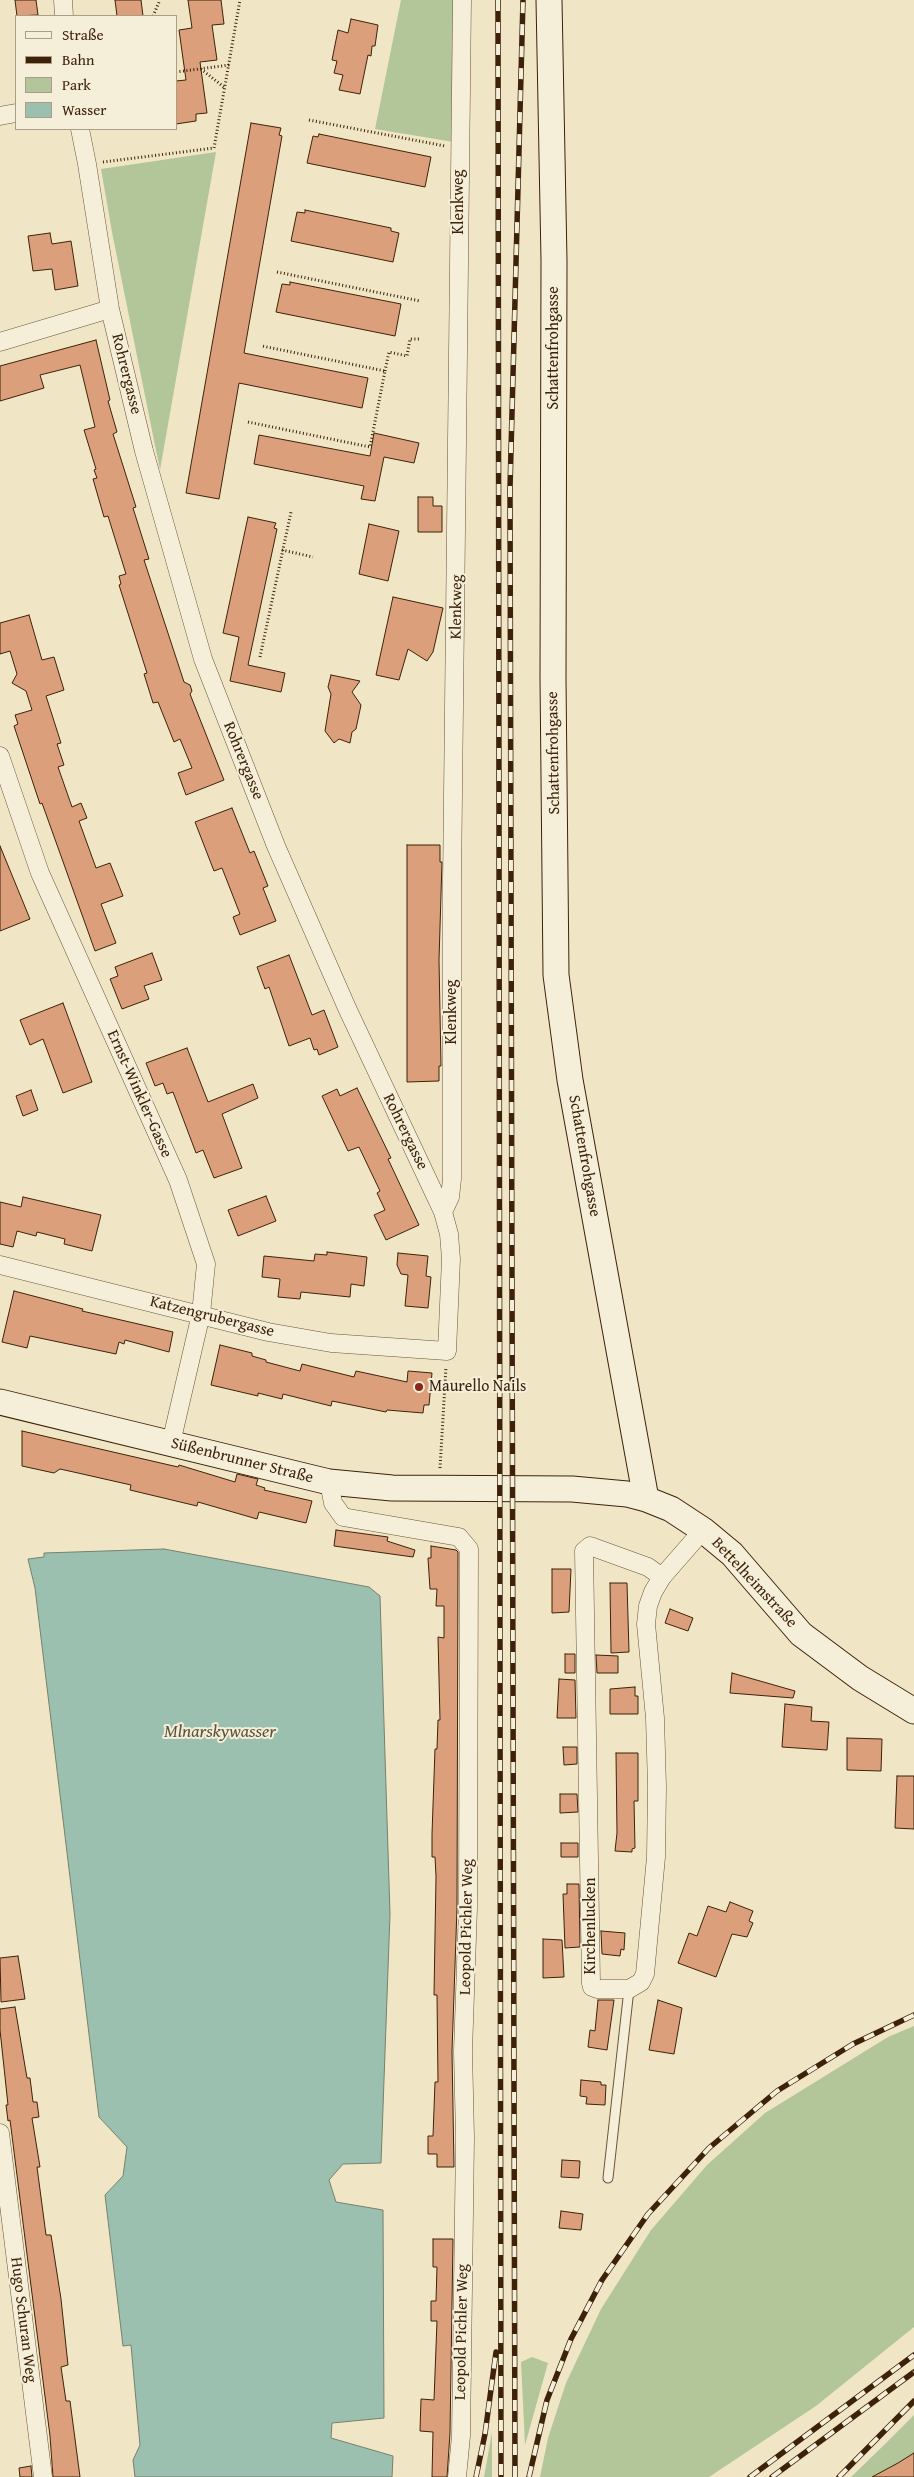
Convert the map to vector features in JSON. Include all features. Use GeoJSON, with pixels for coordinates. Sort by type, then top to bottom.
{"type":"FeatureCollection","features":[{"type":"Feature","properties":{"kind":"street"},"geometry":{"type":"LineString","coordinates":[[62,0],[64,15]]}},
{"type":"Feature","properties":{"kind":"street","name":"Klenkweg"},"geometry":{"type":"LineString","coordinates":[[443,1212],[450,1198],[452,1179],[452,893],[462,0]]}},
{"type":"Feature","properties":{"kind":"street","name":"Schattenfrohgasse"},"geometry":{"type":"LineString","coordinates":[[549,0],[554,260],[553,678],[556,974],[570,1080],[646,1499]]}},
{"type":"Feature","properties":{"kind":"street"},"geometry":{"type":"LineString","coordinates":[[0,116],[15,113]]}},
{"type":"Feature","properties":{"kind":"street","name":"Rohrergasse"},"geometry":{"type":"LineString","coordinates":[[80,130],[88,164],[110,309],[147,460],[202,659],[276,846],[336,982],[443,1212],[449,1234],[451,1259],[446,1352]]}},
{"type":"Feature","properties":{"kind":"street"},"geometry":{"type":"LineString","coordinates":[[0,342],[110,309]]}},
{"type":"Feature","properties":{"kind":"street","name":"Ernst-Winkler-Gasse"},"geometry":{"type":"LineString","coordinates":[[0,756],[40,873],[178,1180],[206,1264],[201,1314],[171,1443]]}},
{"type":"Feature","properties":{"kind":"street","name":"Katzengrubergasse"},"geometry":{"type":"LineString","coordinates":[[0,1265],[268,1332],[331,1343],[446,1352]]}},
{"type":"Feature","properties":{"kind":"street","name":"Süßenbrunner Straße"},"geometry":{"type":"LineString","coordinates":[[0,1402],[329,1482],[392,1488],[489,1490]]}},
{"type":"Feature","properties":{"kind":"street","name":"Leopold Pichler Weg"},"geometry":{"type":"LineString","coordinates":[[329,1482],[333,1503],[343,1518],[459,1537],[470,1550],[468,1908],[463,2051],[465,2137],[461,2436],[456,2477]]}},
{"type":"Feature","properties":{"kind":"street","name":"Bettelheimstraße"},"geometry":{"type":"LineString","coordinates":[[489,1490],[588,1490],[627,1494],[671,1509],[703,1530],[732,1554],[801,1634],[860,1678],[914,1711]]}},
{"type":"Feature","properties":{"kind":"street"},"geometry":{"type":"LineString","coordinates":[[629,1989],[641,1982],[645,1974],[656,1857],[657,1787],[655,1718],[646,1624],[653,1592],[662,1577],[703,1530]]}},
{"type":"Feature","properties":{"kind":"street","name":"Kirchenlucken"},"geometry":{"type":"LineString","coordinates":[[629,1989],[597,1989],[591,1983],[584,1551],[590,1546],[648,1567],[662,1577]]}},
{"type":"Feature","properties":{"kind":"street","name":"Hugo Schuran Weg"},"geometry":{"type":"LineString","coordinates":[[0,2133],[43,2477]]}},
{"type":"Feature","properties":{"kind":"lane"},"geometry":{"type":"LineString","coordinates":[[608,2178],[629,1989]]}},
{"type":"Feature","properties":{"kind":"path"},"geometry":{"type":"LineString","coordinates":[[153,15],[160,0]]}},
{"type":"Feature","properties":{"kind":"path"},"geometry":{"type":"LineString","coordinates":[[88,164],[214,148],[240,0]]}},
{"type":"Feature","properties":{"kind":"path"},"geometry":{"type":"LineString","coordinates":[[178,72],[229,65]]}},
{"type":"Feature","properties":{"kind":"path"},"geometry":{"type":"LineString","coordinates":[[200,69],[225,88]]}},
{"type":"Feature","properties":{"kind":"path"},"geometry":{"type":"LineString","coordinates":[[309,120],[460,149]]}},
{"type":"Feature","properties":{"kind":"path"},"geometry":{"type":"LineString","coordinates":[[277,272],[420,301]]}},
{"type":"Feature","properties":{"kind":"path"},"geometry":{"type":"LineString","coordinates":[[248,422],[370,447],[389,352],[407,356],[410,340],[419,339]]}},
{"type":"Feature","properties":{"kind":"path"},"geometry":{"type":"LineString","coordinates":[[262,346],[385,371]]}},
{"type":"Feature","properties":{"kind":"path"},"geometry":{"type":"LineString","coordinates":[[260,657],[291,512]]}},
{"type":"Feature","properties":{"kind":"path"},"geometry":{"type":"LineString","coordinates":[[282,550],[313,557]]}},
{"type":"Feature","properties":{"kind":"path"},"geometry":{"type":"LineString","coordinates":[[440,1474],[446,1352]]}},
{"type":"Feature","properties":{"kind":"green space"},"geometry":{"type":"Polygon","coordinates":[[[401,0],[457,0],[454,142],[375,129],[401,0]]]}},
{"type":"Feature","properties":{"kind":"green space"},"geometry":{"type":"Polygon","coordinates":[[[216,152],[160,470],[101,169],[216,152]]]}},
{"type":"Feature","properties":{"kind":"green space"},"geometry":{"type":"Polygon","coordinates":[[[914,2026],[914,2327],[816,2406],[709,2477],[540,2477],[548,2438],[566,2383],[601,2309],[651,2230],[707,2165],[765,2113],[888,2037],[914,2026]]]}},
{"type":"Feature","properties":{"kind":"green space"},"geometry":{"type":"Polygon","coordinates":[[[532,2357],[548,2363],[525,2445],[521,2362],[532,2357]]]}},
{"type":"Feature","properties":{"kind":"green space"},"geometry":{"type":"Polygon","coordinates":[[[914,2415],[914,2477],[851,2477],[885,2444],[914,2415]]]}},
{"type":"Feature","properties":{"kind":"green space"},"geometry":{"type":"Polygon","coordinates":[[[492,2432],[492,2477],[484,2477],[492,2432]]]}},
{"type":"Feature","properties":{"kind":"water","name":"Mlnarskywasser"},"geometry":{"type":"Polygon","coordinates":[[[164,1549],[369,1587],[380,1596],[390,1914],[381,2163],[343,2164],[329,2180],[336,2202],[383,2210],[384,2418],[332,2423],[331,2438],[393,2456],[392,2477],[135,2477],[133,2460],[140,2445],[131,2345],[123,2346],[105,2195],[123,2176],[127,2147],[99,2117],[35,1588],[28,1559],[44,1557],[44,1553],[164,1549]]]}},
{"type":"Feature","properties":{"kind":"building"},"geometry":{"type":"Polygon","coordinates":[[[15,0],[36,0],[38,15],[17,15],[15,0]]]}},
{"type":"Feature","properties":{"kind":"building"},"geometry":{"type":"Polygon","coordinates":[[[115,0],[141,0],[143,15],[117,15],[115,0]]]}},
{"type":"Feature","properties":{"kind":"building"},"geometry":{"type":"Polygon","coordinates":[[[188,0],[221,0],[224,24],[212,25],[217,60],[200,62],[207,113],[196,114],[196,121],[178,124],[178,81],[186,80],[179,30],[192,28],[188,0]]]}},
{"type":"Feature","properties":{"kind":"building"},"geometry":{"type":"Polygon","coordinates":[[[351,19],[378,25],[375,46],[372,46],[371,56],[368,55],[360,94],[339,90],[343,75],[334,73],[337,61],[332,60],[338,30],[348,33],[351,19]]]}},
{"type":"Feature","properties":{"kind":"building"},"geometry":{"type":"Polygon","coordinates":[[[251,123],[281,128],[279,135],[282,136],[244,353],[368,378],[362,408],[239,383],[219,499],[186,493],[251,123]]]}},
{"type":"Feature","properties":{"kind":"building"},"geometry":{"type":"Polygon","coordinates":[[[319,134],[431,157],[425,187],[307,163],[313,136],[318,137],[319,134]]]}},
{"type":"Feature","properties":{"kind":"building"},"geometry":{"type":"Polygon","coordinates":[[[305,210],[391,228],[391,231],[399,233],[393,262],[291,241],[297,212],[305,213],[305,210]]]}},
{"type":"Feature","properties":{"kind":"building"},"geometry":{"type":"Polygon","coordinates":[[[50,233],[52,244],[71,241],[78,286],[55,290],[52,269],[33,271],[28,236],[50,233]]]}},
{"type":"Feature","properties":{"kind":"building"},"geometry":{"type":"Polygon","coordinates":[[[290,282],[401,304],[395,336],[276,312],[282,284],[290,285],[290,282]]]}},
{"type":"Feature","properties":{"kind":"building"},"geometry":{"type":"Polygon","coordinates":[[[96,340],[110,400],[108,401],[117,432],[113,434],[136,507],[133,508],[149,559],[144,560],[184,682],[190,685],[192,691],[190,694],[224,780],[186,795],[178,773],[192,768],[180,739],[174,742],[158,702],[153,703],[144,674],[147,673],[119,585],[121,584],[119,576],[126,574],[108,516],[104,517],[93,479],[97,478],[94,470],[96,469],[84,430],[95,427],[80,365],[40,375],[44,388],[0,401],[0,366],[96,340]]]}},
{"type":"Feature","properties":{"kind":"building"},"geometry":{"type":"Polygon","coordinates":[[[374,433],[419,443],[414,463],[384,457],[375,501],[361,499],[364,486],[254,464],[259,435],[370,456],[374,433]]]}},
{"type":"Feature","properties":{"kind":"building"},"geometry":{"type":"Polygon","coordinates":[[[418,497],[433,497],[433,506],[442,506],[442,532],[418,532],[418,497]]]}},
{"type":"Feature","properties":{"kind":"building"},"geometry":{"type":"Polygon","coordinates":[[[248,517],[276,523],[274,528],[277,529],[248,665],[285,673],[281,692],[230,681],[239,637],[223,633],[248,517]]]}},
{"type":"Feature","properties":{"kind":"building"},"geometry":{"type":"Polygon","coordinates":[[[369,524],[399,531],[388,581],[359,574],[369,524]]]}},
{"type":"Feature","properties":{"kind":"building"},"geometry":{"type":"Polygon","coordinates":[[[393,597],[443,608],[433,652],[427,661],[408,649],[399,680],[376,675],[393,597]]]}},
{"type":"Feature","properties":{"kind":"building"},"geometry":{"type":"Polygon","coordinates":[[[29,615],[42,660],[54,657],[64,690],[46,696],[61,743],[57,744],[64,765],[58,767],[72,807],[81,803],[87,818],[79,821],[96,868],[110,863],[123,896],[101,904],[116,943],[95,951],[42,803],[40,804],[14,726],[18,724],[15,715],[32,710],[26,691],[12,683],[17,674],[10,651],[0,654],[0,623],[29,615]]]}},
{"type":"Feature","properties":{"kind":"building"},"geometry":{"type":"Polygon","coordinates":[[[331,675],[360,681],[352,692],[361,705],[356,729],[352,732],[350,743],[339,739],[334,743],[325,731],[331,694],[328,687],[331,675]]]}},
{"type":"Feature","properties":{"kind":"building"},"geometry":{"type":"Polygon","coordinates":[[[232,808],[250,853],[254,851],[268,886],[263,888],[276,921],[240,935],[233,917],[240,914],[222,868],[214,871],[195,822],[232,808]]]}},
{"type":"Feature","properties":{"kind":"building"},"geometry":{"type":"Polygon","coordinates":[[[407,845],[440,845],[440,862],[442,862],[439,960],[441,1066],[439,1066],[439,1081],[407,1082],[407,845]]]}},
{"type":"Feature","properties":{"kind":"building"},"geometry":{"type":"Polygon","coordinates":[[[0,846],[30,919],[0,931],[0,846]]]}},
{"type":"Feature","properties":{"kind":"building"},"geometry":{"type":"Polygon","coordinates":[[[152,953],[162,980],[144,986],[149,999],[122,1009],[110,979],[118,976],[115,967],[152,953]]]}},
{"type":"Feature","properties":{"kind":"building"},"geometry":{"type":"Polygon","coordinates":[[[289,955],[312,1015],[324,1010],[338,1047],[319,1055],[317,1049],[314,1050],[310,1038],[289,1046],[269,987],[265,989],[257,967],[289,955]]]}},
{"type":"Feature","properties":{"kind":"building"},"geometry":{"type":"Polygon","coordinates":[[[63,1003],[92,1082],[63,1093],[43,1039],[30,1045],[20,1020],[63,1003]]]}},
{"type":"Feature","properties":{"kind":"building"},"geometry":{"type":"Polygon","coordinates":[[[187,1048],[208,1102],[253,1084],[258,1098],[222,1114],[242,1168],[214,1178],[203,1150],[196,1153],[173,1092],[167,1094],[163,1083],[155,1086],[146,1063],[187,1048]]]}},
{"type":"Feature","properties":{"kind":"building"},"geometry":{"type":"Polygon","coordinates":[[[357,1088],[391,1158],[388,1159],[419,1225],[386,1240],[374,1215],[385,1210],[377,1193],[380,1191],[359,1147],[348,1151],[322,1096],[337,1089],[340,1096],[357,1088]]]}},
{"type":"Feature","properties":{"kind":"building"},"geometry":{"type":"Polygon","coordinates":[[[31,1090],[38,1110],[23,1116],[16,1096],[31,1090]]]}},
{"type":"Feature","properties":{"kind":"building"},"geometry":{"type":"Polygon","coordinates":[[[266,1196],[276,1221],[238,1236],[228,1210],[266,1196]]]}},
{"type":"Feature","properties":{"kind":"building"},"geometry":{"type":"Polygon","coordinates":[[[23,1197],[101,1215],[92,1251],[64,1244],[65,1239],[37,1232],[36,1236],[17,1231],[13,1247],[0,1244],[0,1202],[21,1207],[23,1197]]]}},
{"type":"Feature","properties":{"kind":"building"},"geometry":{"type":"Polygon","coordinates":[[[327,1252],[367,1257],[364,1286],[351,1284],[350,1297],[301,1292],[300,1299],[278,1297],[280,1279],[262,1277],[264,1256],[314,1261],[315,1254],[327,1255],[327,1252]]]}},
{"type":"Feature","properties":{"kind":"building"},"geometry":{"type":"Polygon","coordinates":[[[398,1253],[428,1256],[426,1276],[431,1277],[428,1308],[405,1306],[408,1275],[401,1274],[397,1265],[398,1253]]]}},
{"type":"Feature","properties":{"kind":"building"},"geometry":{"type":"Polygon","coordinates":[[[14,1291],[83,1309],[82,1311],[173,1332],[169,1352],[125,1340],[124,1344],[119,1342],[116,1354],[30,1336],[27,1348],[2,1342],[14,1291]]]}},
{"type":"Feature","properties":{"kind":"building"},"geometry":{"type":"Polygon","coordinates":[[[220,1345],[252,1353],[252,1356],[266,1360],[266,1362],[300,1371],[302,1364],[354,1377],[356,1371],[407,1382],[408,1371],[432,1373],[429,1405],[424,1405],[423,1413],[387,1410],[386,1412],[332,1401],[331,1406],[283,1394],[282,1399],[258,1393],[258,1396],[211,1385],[220,1345]]]}},
{"type":"Feature","properties":{"kind":"building"},"geometry":{"type":"Polygon","coordinates":[[[22,1431],[178,1467],[179,1465],[235,1482],[237,1474],[258,1479],[256,1485],[265,1488],[264,1490],[312,1501],[306,1523],[259,1512],[257,1519],[198,1502],[197,1506],[130,1490],[131,1485],[78,1473],[60,1469],[54,1473],[22,1466],[22,1431]]]}},
{"type":"Feature","properties":{"kind":"building"},"geometry":{"type":"Polygon","coordinates":[[[336,1530],[388,1537],[387,1541],[415,1550],[413,1557],[334,1546],[336,1530]]]}},
{"type":"Feature","properties":{"kind":"building"},"geometry":{"type":"Polygon","coordinates":[[[431,1546],[456,1550],[458,1552],[457,1908],[452,2051],[454,2167],[437,2167],[437,2154],[428,2154],[428,2136],[433,2136],[435,2082],[438,2082],[437,1995],[434,1995],[436,1876],[435,1857],[432,1857],[432,1834],[435,1749],[437,1749],[438,1720],[440,1720],[438,1637],[444,1638],[444,1606],[436,1606],[437,1589],[430,1589],[428,1558],[431,1558],[431,1546]]]}},
{"type":"Feature","properties":{"kind":"building"},"geometry":{"type":"Polygon","coordinates":[[[552,1569],[571,1569],[569,1612],[552,1613],[552,1569]]]}},
{"type":"Feature","properties":{"kind":"building"},"geometry":{"type":"Polygon","coordinates":[[[610,1583],[627,1583],[629,1652],[611,1653],[610,1583]]]}},
{"type":"Feature","properties":{"kind":"building"},"geometry":{"type":"Polygon","coordinates":[[[670,1609],[693,1618],[688,1631],[665,1623],[670,1609]]]}},
{"type":"Feature","properties":{"kind":"building"},"geometry":{"type":"Polygon","coordinates":[[[565,1654],[575,1654],[575,1673],[565,1673],[565,1654]]]}},
{"type":"Feature","properties":{"kind":"building"},"geometry":{"type":"Polygon","coordinates":[[[596,1655],[618,1656],[618,1673],[597,1673],[596,1655]]]}},
{"type":"Feature","properties":{"kind":"building"},"geometry":{"type":"Polygon","coordinates":[[[732,1673],[795,1691],[793,1698],[730,1693],[732,1673]]]}},
{"type":"Feature","properties":{"kind":"building"},"geometry":{"type":"Polygon","coordinates":[[[559,1679],[575,1680],[576,1718],[557,1718],[559,1679]]]}},
{"type":"Feature","properties":{"kind":"building"},"geometry":{"type":"Polygon","coordinates":[[[635,1687],[635,1696],[638,1696],[638,1714],[610,1714],[610,1689],[635,1687]]]}},
{"type":"Feature","properties":{"kind":"building"},"geometry":{"type":"Polygon","coordinates":[[[785,1704],[812,1707],[811,1721],[829,1722],[827,1750],[782,1747],[785,1704]]]}},
{"type":"Feature","properties":{"kind":"building"},"geometry":{"type":"Polygon","coordinates":[[[847,1738],[882,1739],[881,1771],[847,1770],[847,1738]]]}},
{"type":"Feature","properties":{"kind":"building"},"geometry":{"type":"Polygon","coordinates":[[[563,1747],[577,1747],[577,1764],[564,1765],[563,1747]]]}},
{"type":"Feature","properties":{"kind":"building"},"geometry":{"type":"Polygon","coordinates":[[[616,1753],[638,1753],[638,1801],[634,1801],[635,1848],[632,1849],[632,1852],[615,1851],[617,1833],[616,1753]]]}},
{"type":"Feature","properties":{"kind":"building"},"geometry":{"type":"Polygon","coordinates":[[[897,1776],[914,1776],[914,1829],[895,1828],[897,1776]]]}},
{"type":"Feature","properties":{"kind":"building"},"geometry":{"type":"Polygon","coordinates":[[[560,1794],[577,1794],[578,1812],[560,1813],[560,1794]]]}},
{"type":"Feature","properties":{"kind":"building"},"geometry":{"type":"Polygon","coordinates":[[[561,1843],[578,1843],[578,1857],[561,1857],[561,1843]]]}},
{"type":"Feature","properties":{"kind":"building"},"geometry":{"type":"Polygon","coordinates":[[[567,1884],[579,1884],[580,1947],[565,1948],[563,1894],[567,1894],[567,1884]]]}},
{"type":"Feature","properties":{"kind":"building"},"geometry":{"type":"Polygon","coordinates":[[[730,1902],[753,1911],[749,1921],[753,1923],[747,1937],[732,1934],[716,1977],[678,1963],[689,1933],[697,1936],[708,1906],[726,1912],[730,1902]]]}},
{"type":"Feature","properties":{"kind":"building"},"geometry":{"type":"Polygon","coordinates":[[[601,1931],[625,1933],[624,1950],[621,1949],[620,1956],[602,1954],[601,1931]]]}},
{"type":"Feature","properties":{"kind":"building"},"geometry":{"type":"Polygon","coordinates":[[[543,1939],[562,1940],[564,1977],[543,1978],[543,1939]]]}},
{"type":"Feature","properties":{"kind":"building"},"geometry":{"type":"Polygon","coordinates":[[[18,1956],[25,1999],[1,2002],[0,1958],[18,1956]]]}},
{"type":"Feature","properties":{"kind":"building"},"geometry":{"type":"Polygon","coordinates":[[[598,2000],[614,2000],[607,2050],[588,2047],[590,2030],[595,2031],[598,2000]]]}},
{"type":"Feature","properties":{"kind":"building"},"geometry":{"type":"Polygon","coordinates":[[[658,2000],[682,2008],[674,2054],[649,2050],[658,2000]]]}},
{"type":"Feature","properties":{"kind":"building"},"geometry":{"type":"Polygon","coordinates":[[[15,2007],[27,2078],[30,2078],[33,2102],[37,2102],[39,2117],[32,2118],[40,2167],[37,2167],[46,2235],[51,2235],[61,2299],[68,2365],[61,2367],[66,2401],[70,2401],[80,2477],[53,2477],[50,2436],[10,2120],[8,2121],[6,2105],[8,2105],[0,2030],[0,2009],[15,2007]]]}},
{"type":"Feature","properties":{"kind":"building"},"geometry":{"type":"Polygon","coordinates":[[[581,2080],[601,2082],[601,2085],[606,2085],[605,2105],[586,2104],[587,2097],[580,2096],[581,2080]]]}},
{"type":"Feature","properties":{"kind":"building"},"geometry":{"type":"Polygon","coordinates":[[[562,2160],[580,2161],[579,2178],[561,2177],[562,2160]]]}},
{"type":"Feature","properties":{"kind":"building"},"geometry":{"type":"Polygon","coordinates":[[[561,2211],[583,2214],[581,2230],[559,2228],[561,2211]]]}},
{"type":"Feature","properties":{"kind":"building"},"geometry":{"type":"Polygon","coordinates":[[[433,2239],[453,2239],[450,2433],[447,2477],[432,2477],[433,2432],[420,2431],[421,2399],[434,2400],[437,2321],[431,2321],[431,2301],[436,2301],[437,2267],[433,2267],[433,2239]]]}},
{"type":"Feature","properties":{"kind":"building"},"geometry":{"type":"Polygon","coordinates":[[[914,2453],[914,2477],[872,2477],[898,2463],[914,2453]]]}},
{"type":"Feature","properties":{"kind":"building"},"geometry":{"type":"Polygon","coordinates":[[[31,2466],[32,2477],[20,2477],[19,2468],[31,2466]]]}},
{"type":"Feature","properties":{"kind":"railway"},"geometry":{"type":"LineString","coordinates":[[498,0],[501,2477]]}},
{"type":"Feature","properties":{"kind":"railway"},"geometry":{"type":"LineString","coordinates":[[515,2477],[510,488],[523,0]]}},
{"type":"Feature","properties":{"kind":"railway"},"geometry":{"type":"LineString","coordinates":[[529,2477],[547,2400],[571,2339],[602,2280],[648,2214],[709,2148],[777,2091],[853,2044],[914,2015]]}},
{"type":"Feature","properties":{"kind":"railway"},"geometry":{"type":"LineString","coordinates":[[476,2477],[485,2434],[496,2352]]}},
{"type":"Feature","properties":{"kind":"railway"},"geometry":{"type":"LineString","coordinates":[[750,2477],[914,2355]]}},
{"type":"Feature","properties":{"kind":"railway"},"geometry":{"type":"LineString","coordinates":[[772,2477],[914,2372]]}},
{"type":"Feature","properties":{"kind":"railway"},"geometry":{"type":"LineString","coordinates":[[839,2477],[914,2401]]}},
{"type":"Feature","properties":{"kind":"place","name":"Maurello Nails"},"geometry":{"type":"Point","coordinates":[419,1387]}}]}
